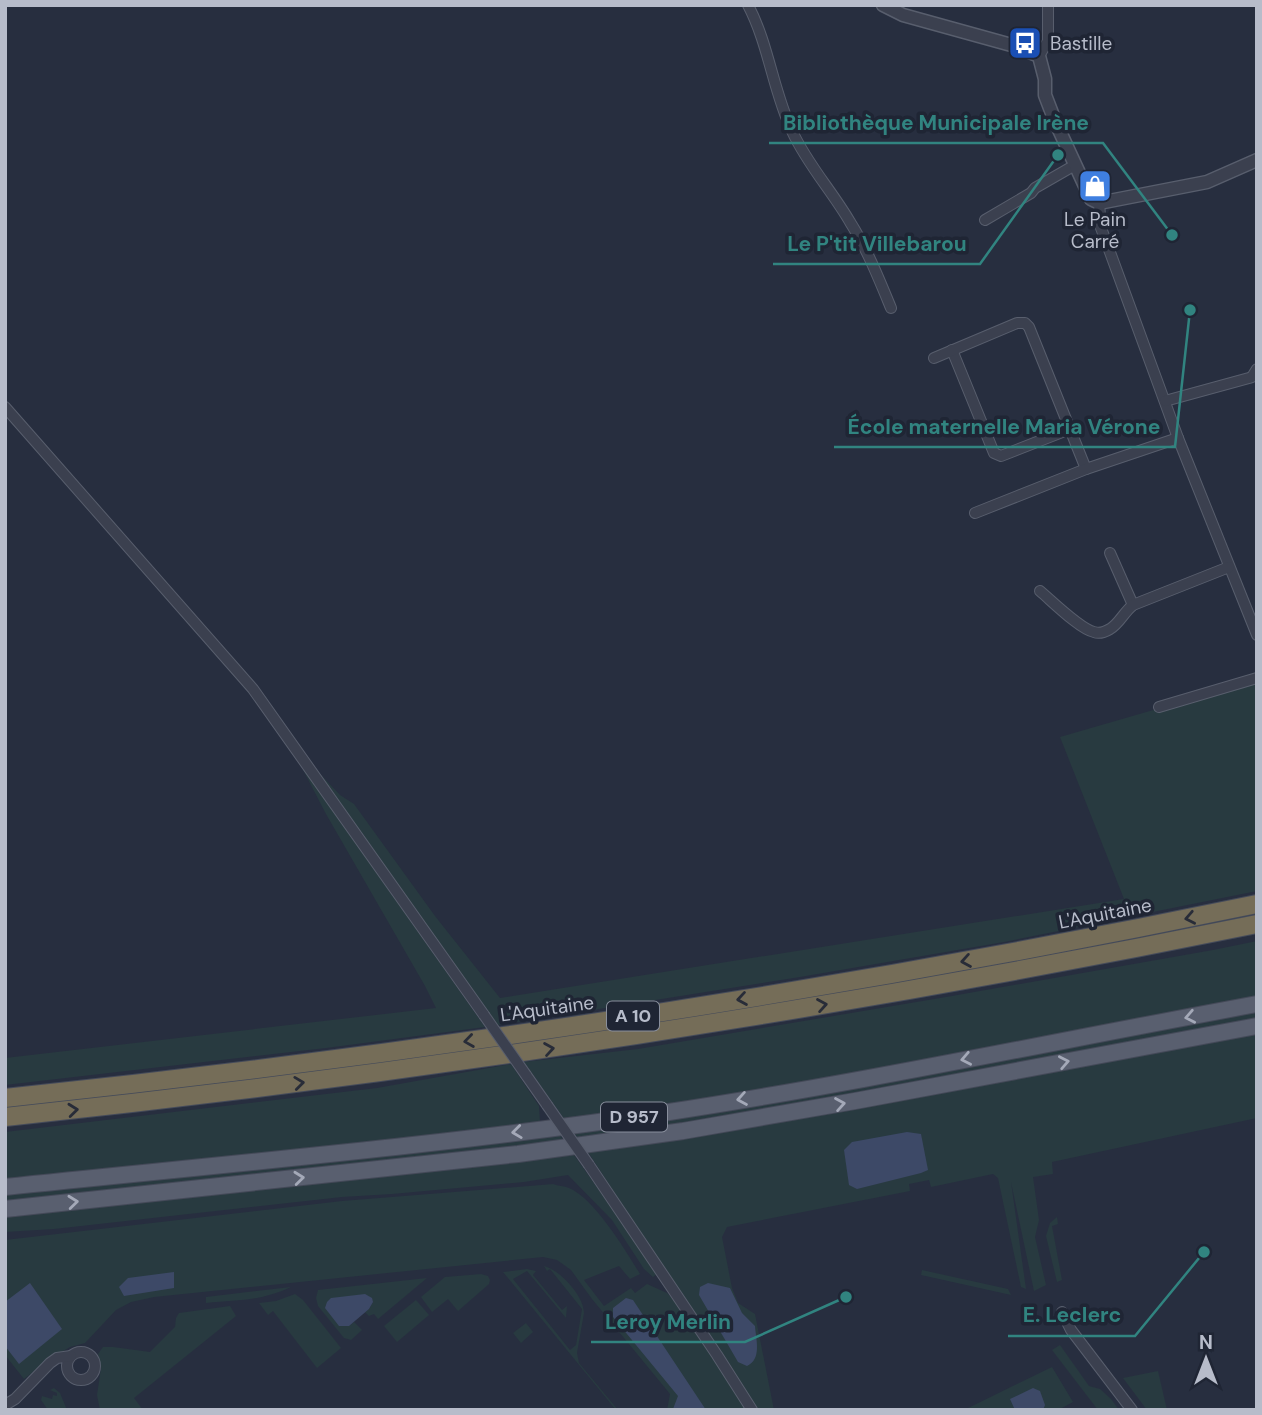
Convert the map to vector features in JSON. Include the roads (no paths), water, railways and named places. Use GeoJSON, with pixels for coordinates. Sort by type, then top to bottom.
{"type":"FeatureCollection","features":[{"type":"Feature","properties":{"kind":"highway","name":"L'Aquitaine"},"geometry":{"type":"LineString","coordinates":[[5,1098],[331,1060],[655,1013],[901,972],[1257,904]]}},
{"type":"Feature","properties":{"kind":"highway","name":"L'Aquitaine"},"geometry":{"type":"LineString","coordinates":[[5,1117],[333,1079],[668,1030],[941,984],[1257,924]]}},
{"type":"Feature","properties":{"kind":"main road","name":"D 957"},"geometry":{"type":"LineString","coordinates":[[5,1187],[427,1143],[670,1112],[1257,1004]]}},
{"type":"Feature","properties":{"kind":"main road","name":"D 957"},"geometry":{"type":"LineString","coordinates":[[5,1209],[518,1154],[669,1133],[1257,1026]]}},
{"type":"Feature","properties":{"kind":"street"},"geometry":{"type":"LineString","coordinates":[[748,5],[793,133],[859,237],[891,308]]}},
{"type":"Feature","properties":{"kind":"street"},"geometry":{"type":"LineString","coordinates":[[883,5],[903,15],[1015,46],[1038,56],[1045,79],[1045,95],[1055,121],[1091,199],[1099,203],[1207,182],[1257,160]]}},
{"type":"Feature","properties":{"kind":"street"},"geometry":{"type":"LineString","coordinates":[[1038,56],[1048,41],[1048,5]]}},
{"type":"Feature","properties":{"kind":"street"},"geometry":{"type":"LineString","coordinates":[[985,220],[1075,165]]}},
{"type":"Feature","properties":{"kind":"street"},"geometry":{"type":"LineString","coordinates":[[1099,203],[1101,228],[1178,438],[1257,635]]}},
{"type":"Feature","properties":{"kind":"street"},"geometry":{"type":"LineString","coordinates":[[934,358],[1017,323],[1025,323],[1029,327],[1086,469]]}},
{"type":"Feature","properties":{"kind":"street"},"geometry":{"type":"LineString","coordinates":[[952,350],[994,453],[1001,456],[1070,429]]}},
{"type":"Feature","properties":{"kind":"street"},"geometry":{"type":"LineString","coordinates":[[1165,401],[1252,377],[1257,369]]}},
{"type":"Feature","properties":{"kind":"street"},"geometry":{"type":"LineString","coordinates":[[5,407],[253,689],[547,1105],[752,1410]]}},
{"type":"Feature","properties":{"kind":"street"},"geometry":{"type":"LineString","coordinates":[[975,513],[1086,469],[1178,438]]}},
{"type":"Feature","properties":{"kind":"street"},"geometry":{"type":"LineString","coordinates":[[1111,553],[1133,606]]}},
{"type":"Feature","properties":{"kind":"street"},"geometry":{"type":"LineString","coordinates":[[1040,591],[1083,627],[1095,633],[1108,631],[1133,606],[1229,568]]}},
{"type":"Feature","properties":{"kind":"street"},"geometry":{"type":"LineString","coordinates":[[1159,707],[1257,678]]}},
{"type":"Feature","properties":{"kind":"street"},"geometry":{"type":"LineString","coordinates":[[1062,1312],[1071,1330],[1132,1410]]}},
{"type":"Feature","properties":{"kind":"street"},"geometry":{"type":"LineString","coordinates":[[5,1405],[15,1399],[57,1358],[81,1352],[88,1354],[94,1360],[95,1369],[90,1377],[81,1381],[72,1378],[66,1368],[71,1356]]}},
{"type":"Feature","properties":{"kind":"street"},"geometry":{"type":"LineString","coordinates":[[45,1369],[66,1368]]}},
{"type":"Feature","properties":{"kind":"water"},"geometry":{"type":"Polygon","coordinates":[[[907,1132],[921,1134],[928,1170],[857,1189],[849,1185],[844,1150],[852,1142],[907,1132]]]}},
{"type":"Feature","properties":{"kind":"water"},"geometry":{"type":"Polygon","coordinates":[[[174,1272],[174,1288],[124,1296],[119,1287],[128,1278],[174,1272]]]}},
{"type":"Feature","properties":{"kind":"water"},"geometry":{"type":"Polygon","coordinates":[[[30,1283],[62,1329],[19,1364],[5,1346],[5,1302],[30,1283]]]}},
{"type":"Feature","properties":{"kind":"water"},"geometry":{"type":"Polygon","coordinates":[[[708,1283],[730,1288],[742,1313],[755,1326],[755,1359],[747,1366],[738,1362],[699,1295],[700,1287],[708,1283]]]}},
{"type":"Feature","properties":{"kind":"water"},"geometry":{"type":"Polygon","coordinates":[[[365,1294],[372,1298],[373,1302],[369,1309],[349,1326],[339,1326],[325,1308],[331,1298],[365,1294]]]}},
{"type":"Feature","properties":{"kind":"water"},"geometry":{"type":"Polygon","coordinates":[[[626,1298],[633,1300],[706,1410],[673,1409],[678,1396],[613,1317],[613,1308],[626,1298]]]}},
{"type":"Feature","properties":{"kind":"water"},"geometry":{"type":"Polygon","coordinates":[[[1033,1388],[1040,1391],[1045,1405],[1043,1410],[1015,1410],[1010,1399],[1033,1388]]]}},
{"type":"Feature","properties":{"kind":"place","name":"Bastille"},"geometry":{"type":"Point","coordinates":[1025,43]}},
{"type":"Feature","properties":{"kind":"place","name":"Le P'tit Villebarou"},"geometry":{"type":"Point","coordinates":[1058,155]}},
{"type":"Feature","properties":{"kind":"place","name":"Le Pain Carré"},"geometry":{"type":"Point","coordinates":[1095,186]}},
{"type":"Feature","properties":{"kind":"place","name":"Bibliothèque Municipale Irène"},"geometry":{"type":"Point","coordinates":[1172,235]}},
{"type":"Feature","properties":{"kind":"place","name":"École maternelle Maria Vérone"},"geometry":{"type":"Point","coordinates":[1190,310]}},
{"type":"Feature","properties":{"kind":"place","name":"E. Leclerc"},"geometry":{"type":"Point","coordinates":[1204,1252]}},
{"type":"Feature","properties":{"kind":"place","name":"Leroy Merlin"},"geometry":{"type":"Point","coordinates":[846,1297]}}]}
